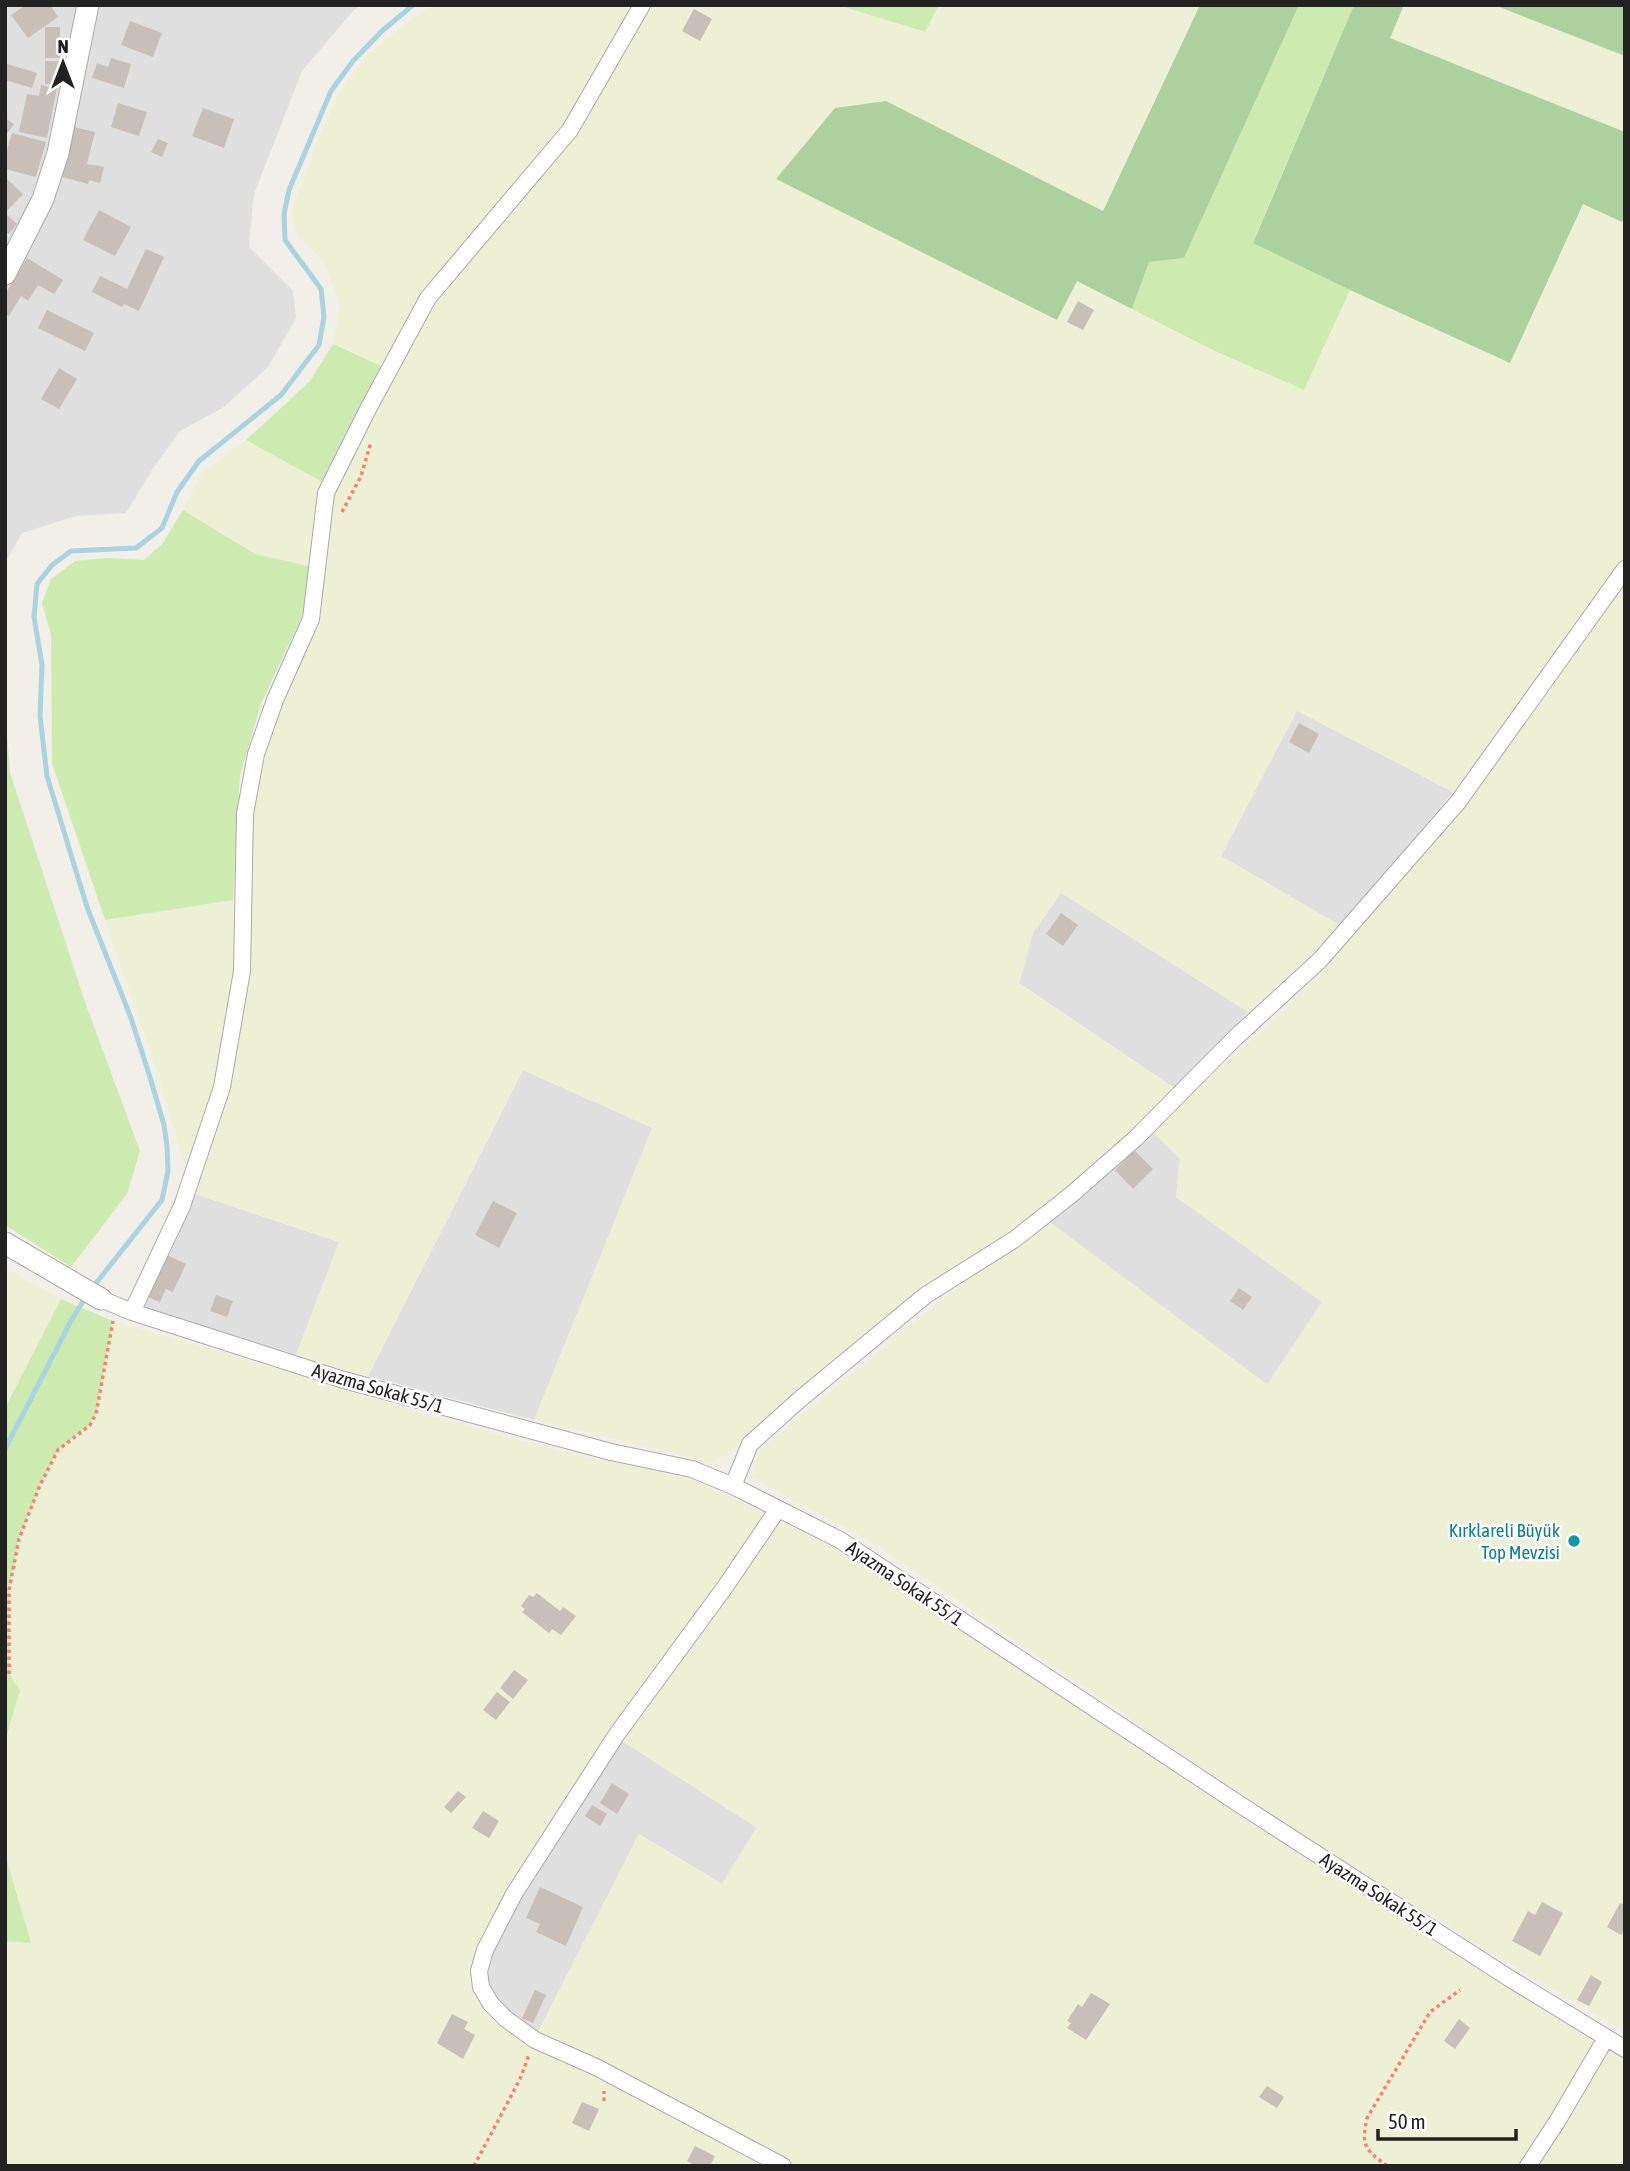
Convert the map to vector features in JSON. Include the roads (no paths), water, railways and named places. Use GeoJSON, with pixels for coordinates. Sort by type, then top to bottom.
{"type":"FeatureCollection","features":[{"type":"Feature","properties":{"kind":"street"},"geometry":{"type":"LineString","coordinates":[[132,1312],[183,1206],[222,1087],[242,971],[245,814],[256,754],[275,700],[311,619],[326,493],[428,298],[569,130],[642,5]]}},
{"type":"Feature","properties":{"kind":"street"},"geometry":{"type":"LineString","coordinates":[[5,274],[43,199],[58,153],[75,78],[82,10]]}},
{"type":"Feature","properties":{"kind":"street"},"geometry":{"type":"LineString","coordinates":[[733,1486],[750,1444],[799,1400],[926,1296],[1015,1239],[1072,1194],[1136,1138],[1235,1038],[1320,960],[1458,802],[1625,569]]}},
{"type":"Feature","properties":{"kind":"street"},"geometry":{"type":"LineString","coordinates":[[5,1243],[108,1302]]}},
{"type":"Feature","properties":{"kind":"street","name":"Ayazma Sokak 55/1"},"geometry":{"type":"LineString","coordinates":[[108,1302],[344,1380],[611,1452],[692,1469],[733,1486],[840,1540],[1247,1810],[1625,2049]]}},
{"type":"Feature","properties":{"kind":"street"},"geometry":{"type":"LineString","coordinates":[[778,1509],[725,1587],[617,1734],[514,1894],[485,1950],[479,1971],[481,1987],[491,2004],[506,2020],[535,2040],[596,2067],[783,2166]]}},
{"type":"Feature","properties":{"kind":"street"},"geometry":{"type":"LineString","coordinates":[[1528,2166],[1606,2038]]}},
{"type":"Feature","properties":{"kind":"waterway"},"geometry":{"type":"LineString","coordinates":[[93,1287],[162,1200],[168,1171],[167,1146],[164,1125],[131,1018],[87,907],[47,776],[40,716],[42,665],[34,617],[37,584],[52,565],[71,551],[136,548],[162,528],[177,492],[199,461],[281,395],[319,345],[324,317],[321,289],[285,240],[284,214],[289,190],[331,91],[353,61],[382,31],[413,5]]}},
{"type":"Feature","properties":{"kind":"waterway"},"geometry":{"type":"LineString","coordinates":[[5,1449],[87,1295]]}},
{"type":"Feature","properties":{"kind":"place","name":"Kırklareli Büyük Top Mevzisi"},"geometry":{"type":"Point","coordinates":[1574,1541]}}]}
